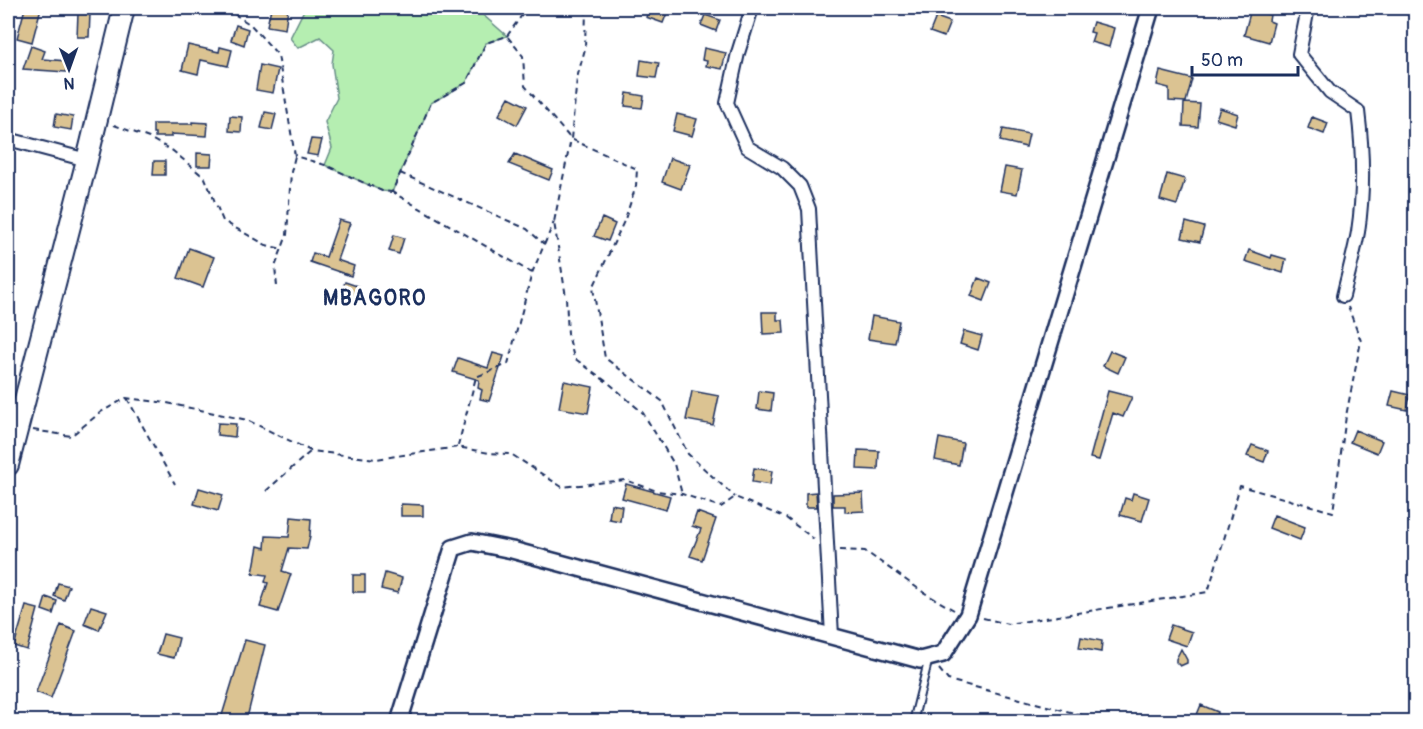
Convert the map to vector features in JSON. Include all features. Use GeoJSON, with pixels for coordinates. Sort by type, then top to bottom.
{"type":"FeatureCollection","features":[{"type":"Feature","properties":{"kind":"main road"},"geometry":{"type":"LineString","coordinates":[[8,465],[124,8]]}},
{"type":"Feature","properties":{"kind":"street"},"geometry":{"type":"LineString","coordinates":[[752,8],[738,53],[727,103],[747,147],[782,168],[800,186],[809,209],[832,636]]}},
{"type":"Feature","properties":{"kind":"street"},"geometry":{"type":"LineString","coordinates":[[399,722],[453,548],[472,542],[523,553],[920,660],[943,654],[968,615],[1151,8]]}},
{"type":"Feature","properties":{"kind":"street"},"geometry":{"type":"LineString","coordinates":[[1308,8],[1299,54],[1330,92],[1358,111],[1363,185],[1358,233],[1343,296]]}},
{"type":"Feature","properties":{"kind":"street"},"geometry":{"type":"LineString","coordinates":[[8,139],[87,160]]}},
{"type":"Feature","properties":{"kind":"lane"},"geometry":{"type":"LineString","coordinates":[[913,722],[929,658]]}},
{"type":"Feature","properties":{"kind":"path"},"geometry":{"type":"LineString","coordinates":[[225,8],[251,25],[278,55],[295,156],[291,172],[287,235],[275,267],[277,286]]}},
{"type":"Feature","properties":{"kind":"path"},"geometry":{"type":"LineString","coordinates":[[392,192],[431,102],[466,83],[486,43],[507,36],[527,8]]}},
{"type":"Feature","properties":{"kind":"path"},"geometry":{"type":"LineString","coordinates":[[458,447],[476,377],[508,363],[532,273],[554,222],[571,139],[577,78],[585,49],[586,8]]}},
{"type":"Feature","properties":{"kind":"path"},"geometry":{"type":"LineString","coordinates":[[507,36],[524,56],[525,86],[571,139],[637,169],[636,186],[625,219],[593,288],[606,358],[662,401],[688,454],[735,497],[786,518],[827,550],[865,551],[923,592],[960,613],[1008,624],[1208,592],[1240,486],[1333,512],[1346,416],[1361,341],[1343,296]]}},
{"type":"Feature","properties":{"kind":"path"},"geometry":{"type":"LineString","coordinates":[[97,119],[149,138],[173,151],[205,178],[224,221],[266,245],[282,249]]}},
{"type":"Feature","properties":{"kind":"path"},"geometry":{"type":"LineString","coordinates":[[295,156],[326,165],[382,191],[392,192],[532,273]]}},
{"type":"Feature","properties":{"kind":"path"},"geometry":{"type":"LineString","coordinates":[[400,173],[527,229],[544,244]]}},
{"type":"Feature","properties":{"kind":"path"},"geometry":{"type":"LineString","coordinates":[[554,222],[566,297],[568,334],[574,358],[611,385],[643,413],[674,464],[682,494]]}},
{"type":"Feature","properties":{"kind":"path"},"geometry":{"type":"LineString","coordinates":[[18,427],[71,436],[101,412],[126,398],[167,403],[247,420],[311,451],[376,459],[458,447],[489,453],[511,454],[562,487],[625,480],[657,490],[682,494],[721,507],[735,497]]}},
{"type":"Feature","properties":{"kind":"path"},"geometry":{"type":"LineString","coordinates":[[126,398],[176,484]]}},
{"type":"Feature","properties":{"kind":"path"},"geometry":{"type":"LineString","coordinates":[[266,490],[311,451]]}},
{"type":"Feature","properties":{"kind":"path"},"geometry":{"type":"LineString","coordinates":[[929,658],[948,680],[1108,722]]}},
{"type":"Feature","properties":{"kind":"green space"},"geometry":{"type":"Polygon","coordinates":[[[305,8],[475,8],[507,36],[486,43],[466,83],[431,103],[392,192],[382,191],[325,165],[332,148],[325,122],[337,98],[332,64],[334,50],[320,37],[298,48],[290,38],[305,8]]]}},
{"type":"Feature","properties":{"kind":"building"},"geometry":{"type":"Polygon","coordinates":[[[25,8],[41,8],[32,42],[17,38],[25,8]]]}},
{"type":"Feature","properties":{"kind":"building"},"geometry":{"type":"Polygon","coordinates":[[[271,8],[288,8],[285,29],[267,26],[271,8]]]}},
{"type":"Feature","properties":{"kind":"building"},"geometry":{"type":"Polygon","coordinates":[[[650,8],[669,8],[663,23],[646,17],[650,8]]]}},
{"type":"Feature","properties":{"kind":"building"},"geometry":{"type":"Polygon","coordinates":[[[1251,9],[1270,15],[1269,21],[1274,23],[1269,42],[1244,35],[1251,9]]]}},
{"type":"Feature","properties":{"kind":"building"},"geometry":{"type":"Polygon","coordinates":[[[78,13],[90,14],[89,37],[77,37],[78,13]]]}},
{"type":"Feature","properties":{"kind":"building"},"geometry":{"type":"Polygon","coordinates":[[[705,15],[720,20],[716,31],[701,25],[705,15]]]}},
{"type":"Feature","properties":{"kind":"building"},"geometry":{"type":"Polygon","coordinates":[[[936,17],[950,22],[944,37],[930,32],[936,17]]]}},
{"type":"Feature","properties":{"kind":"building"},"geometry":{"type":"Polygon","coordinates":[[[1093,22],[1114,28],[1109,47],[1091,42],[1094,33],[1090,32],[1093,22]]]}},
{"type":"Feature","properties":{"kind":"building"},"geometry":{"type":"Polygon","coordinates":[[[236,25],[248,29],[244,45],[231,40],[236,25]]]}},
{"type":"Feature","properties":{"kind":"building"},"geometry":{"type":"Polygon","coordinates":[[[188,45],[219,52],[220,47],[232,50],[228,66],[201,60],[198,74],[182,70],[188,45]]]}},
{"type":"Feature","properties":{"kind":"building"},"geometry":{"type":"Polygon","coordinates":[[[31,46],[45,51],[42,59],[67,61],[66,72],[23,69],[31,46]]]}},
{"type":"Feature","properties":{"kind":"building"},"geometry":{"type":"Polygon","coordinates":[[[704,48],[726,53],[722,69],[706,66],[707,61],[702,60],[704,48]]]}},
{"type":"Feature","properties":{"kind":"building"},"geometry":{"type":"Polygon","coordinates":[[[641,60],[659,63],[656,78],[639,76],[641,60]]]}},
{"type":"Feature","properties":{"kind":"building"},"geometry":{"type":"Polygon","coordinates":[[[260,65],[278,69],[273,93],[256,90],[260,65]]]}},
{"type":"Feature","properties":{"kind":"building"},"geometry":{"type":"Polygon","coordinates":[[[1160,71],[1192,79],[1186,102],[1169,101],[1169,88],[1157,85],[1160,71]]]}},
{"type":"Feature","properties":{"kind":"building"},"geometry":{"type":"Polygon","coordinates":[[[627,93],[644,96],[642,108],[625,106],[627,93]]]}},
{"type":"Feature","properties":{"kind":"building"},"geometry":{"type":"Polygon","coordinates":[[[509,97],[527,106],[517,125],[499,115],[509,97]]]}},
{"type":"Feature","properties":{"kind":"building"},"geometry":{"type":"Polygon","coordinates":[[[1184,103],[1200,104],[1198,127],[1183,126],[1184,103]]]}},
{"type":"Feature","properties":{"kind":"building"},"geometry":{"type":"Polygon","coordinates":[[[1220,108],[1238,114],[1235,125],[1216,119],[1220,108]]]}},
{"type":"Feature","properties":{"kind":"building"},"geometry":{"type":"Polygon","coordinates":[[[265,112],[276,114],[272,130],[261,128],[265,112]]]}},
{"type":"Feature","properties":{"kind":"building"},"geometry":{"type":"Polygon","coordinates":[[[56,114],[73,117],[71,130],[54,127],[56,114]]]}},
{"type":"Feature","properties":{"kind":"building"},"geometry":{"type":"Polygon","coordinates":[[[677,114],[697,119],[692,136],[673,131],[677,114]]]}},
{"type":"Feature","properties":{"kind":"building"},"geometry":{"type":"Polygon","coordinates":[[[230,116],[242,117],[241,132],[229,131],[230,116]]]}},
{"type":"Feature","properties":{"kind":"building"},"geometry":{"type":"Polygon","coordinates":[[[1312,117],[1328,123],[1324,134],[1308,128],[1312,117]]]}},
{"type":"Feature","properties":{"kind":"building"},"geometry":{"type":"Polygon","coordinates":[[[192,122],[208,123],[207,136],[171,134],[171,137],[155,137],[153,133],[153,124],[192,124],[192,122]]]}},
{"type":"Feature","properties":{"kind":"building"},"geometry":{"type":"Polygon","coordinates":[[[1003,129],[1029,134],[1026,147],[1000,141],[1003,129]]]}},
{"type":"Feature","properties":{"kind":"building"},"geometry":{"type":"Polygon","coordinates":[[[311,139],[322,140],[318,156],[307,154],[311,139]]]}},
{"type":"Feature","properties":{"kind":"building"},"geometry":{"type":"Polygon","coordinates":[[[197,153],[212,154],[211,166],[197,166],[197,153]]]}},
{"type":"Feature","properties":{"kind":"building"},"geometry":{"type":"Polygon","coordinates":[[[515,154],[553,170],[549,180],[509,164],[515,154]]]}},
{"type":"Feature","properties":{"kind":"building"},"geometry":{"type":"Polygon","coordinates":[[[670,158],[690,165],[681,189],[662,182],[670,158]]]}},
{"type":"Feature","properties":{"kind":"building"},"geometry":{"type":"Polygon","coordinates":[[[154,161],[165,161],[165,175],[153,175],[154,161]]]}},
{"type":"Feature","properties":{"kind":"building"},"geometry":{"type":"Polygon","coordinates":[[[1005,167],[1022,170],[1017,194],[1000,191],[1005,167]]]}},
{"type":"Feature","properties":{"kind":"building"},"geometry":{"type":"Polygon","coordinates":[[[1167,174],[1185,179],[1177,205],[1160,200],[1167,174]]]}},
{"type":"Feature","properties":{"kind":"building"},"geometry":{"type":"Polygon","coordinates":[[[602,218],[615,224],[608,241],[594,236],[602,218]]]}},
{"type":"Feature","properties":{"kind":"building"},"geometry":{"type":"Polygon","coordinates":[[[339,220],[350,223],[337,260],[354,266],[351,276],[310,262],[313,253],[326,257],[339,220]]]}},
{"type":"Feature","properties":{"kind":"building"},"geometry":{"type":"Polygon","coordinates":[[[1186,222],[1204,227],[1200,242],[1182,238],[1186,222]]]}},
{"type":"Feature","properties":{"kind":"building"},"geometry":{"type":"Polygon","coordinates":[[[394,235],[404,238],[399,254],[389,251],[394,235]]]}},
{"type":"Feature","properties":{"kind":"building"},"geometry":{"type":"Polygon","coordinates":[[[189,248],[214,257],[203,287],[178,278],[189,248]]]}},
{"type":"Feature","properties":{"kind":"building"},"geometry":{"type":"Polygon","coordinates":[[[1249,250],[1271,258],[1272,255],[1286,259],[1283,273],[1245,261],[1249,250]]]}},
{"type":"Feature","properties":{"kind":"building"},"geometry":{"type":"Polygon","coordinates":[[[978,278],[991,283],[984,301],[971,296],[978,278]]]}},
{"type":"Feature","properties":{"kind":"building"},"geometry":{"type":"Polygon","coordinates":[[[345,282],[360,287],[356,299],[341,293],[345,282]]]}},
{"type":"Feature","properties":{"kind":"building"},"geometry":{"type":"Polygon","coordinates":[[[762,312],[777,312],[777,320],[783,320],[784,333],[763,334],[762,312]]]}},
{"type":"Feature","properties":{"kind":"building"},"geometry":{"type":"Polygon","coordinates":[[[872,316],[899,321],[895,343],[868,339],[872,316]]]}},
{"type":"Feature","properties":{"kind":"building"},"geometry":{"type":"Polygon","coordinates":[[[964,331],[982,336],[978,350],[960,344],[964,331]]]}},
{"type":"Feature","properties":{"kind":"building"},"geometry":{"type":"Polygon","coordinates":[[[1110,351],[1125,357],[1118,373],[1103,366],[1110,351]]]}},
{"type":"Feature","properties":{"kind":"building"},"geometry":{"type":"Polygon","coordinates":[[[493,353],[504,356],[489,401],[480,399],[482,390],[478,388],[479,380],[453,372],[458,358],[488,368],[493,353]]]}},
{"type":"Feature","properties":{"kind":"building"},"geometry":{"type":"Polygon","coordinates":[[[564,381],[593,387],[588,413],[559,408],[564,381]]]}},
{"type":"Feature","properties":{"kind":"building"},"geometry":{"type":"Polygon","coordinates":[[[692,391],[719,396],[713,425],[686,420],[692,391]]]}},
{"type":"Feature","properties":{"kind":"building"},"geometry":{"type":"Polygon","coordinates":[[[759,391],[773,393],[771,411],[757,409],[759,391]]]}},
{"type":"Feature","properties":{"kind":"building"},"geometry":{"type":"Polygon","coordinates":[[[1108,391],[1132,397],[1123,417],[1113,413],[1099,460],[1090,458],[1108,391]]]}},
{"type":"Feature","properties":{"kind":"building"},"geometry":{"type":"Polygon","coordinates":[[[1393,391],[1410,395],[1407,410],[1389,406],[1393,391]]]}},
{"type":"Feature","properties":{"kind":"building"},"geometry":{"type":"Polygon","coordinates":[[[218,423],[236,424],[235,437],[217,435],[218,423]]]}},
{"type":"Feature","properties":{"kind":"building"},"geometry":{"type":"Polygon","coordinates":[[[1355,430],[1382,441],[1377,453],[1350,442],[1355,430]]]}},
{"type":"Feature","properties":{"kind":"building"},"geometry":{"type":"Polygon","coordinates":[[[939,438],[963,443],[959,465],[935,460],[939,438]]]}},
{"type":"Feature","properties":{"kind":"building"},"geometry":{"type":"Polygon","coordinates":[[[1252,445],[1268,451],[1264,462],[1247,456],[1252,445]]]}},
{"type":"Feature","properties":{"kind":"building"},"geometry":{"type":"Polygon","coordinates":[[[858,450],[879,451],[878,470],[857,469],[858,450]]]}},
{"type":"Feature","properties":{"kind":"building"},"geometry":{"type":"Polygon","coordinates":[[[754,468],[772,471],[770,485],[752,482],[754,468]]]}},
{"type":"Feature","properties":{"kind":"building"},"geometry":{"type":"Polygon","coordinates":[[[626,484],[670,496],[666,510],[622,498],[626,484]]]}},
{"type":"Feature","properties":{"kind":"building"},"geometry":{"type":"Polygon","coordinates":[[[199,488],[223,495],[218,511],[194,504],[199,488]]]}},
{"type":"Feature","properties":{"kind":"building"},"geometry":{"type":"Polygon","coordinates":[[[816,492],[817,507],[806,507],[806,493],[816,492]]]}},
{"type":"Feature","properties":{"kind":"building"},"geometry":{"type":"Polygon","coordinates":[[[863,493],[864,511],[845,512],[845,506],[833,506],[833,494],[863,493]]]}},
{"type":"Feature","properties":{"kind":"building"},"geometry":{"type":"Polygon","coordinates":[[[1133,493],[1149,498],[1142,521],[1120,515],[1125,498],[1131,500],[1133,493]]]}},
{"type":"Feature","properties":{"kind":"building"},"geometry":{"type":"Polygon","coordinates":[[[401,504],[423,505],[423,516],[401,516],[401,504]]]}},
{"type":"Feature","properties":{"kind":"building"},"geometry":{"type":"Polygon","coordinates":[[[611,504],[622,506],[620,521],[609,519],[611,504]]]}},
{"type":"Feature","properties":{"kind":"building"},"geometry":{"type":"Polygon","coordinates":[[[697,512],[716,519],[702,560],[690,556],[701,529],[692,526],[697,512]]]}},
{"type":"Feature","properties":{"kind":"building"},"geometry":{"type":"Polygon","coordinates":[[[1274,515],[1305,527],[1300,540],[1269,528],[1274,515]]]}},
{"type":"Feature","properties":{"kind":"building"},"geometry":{"type":"Polygon","coordinates":[[[291,517],[311,519],[310,536],[307,549],[289,548],[282,571],[291,574],[278,612],[260,607],[268,583],[265,582],[267,575],[253,573],[258,546],[265,548],[266,536],[289,537],[291,517]]]}},
{"type":"Feature","properties":{"kind":"building"},"geometry":{"type":"Polygon","coordinates":[[[385,573],[402,578],[398,593],[381,589],[385,573]]]}},
{"type":"Feature","properties":{"kind":"building"},"geometry":{"type":"Polygon","coordinates":[[[353,575],[365,575],[365,592],[353,592],[353,575]]]}},
{"type":"Feature","properties":{"kind":"building"},"geometry":{"type":"Polygon","coordinates":[[[58,583],[69,586],[64,600],[54,596],[58,583]]]}},
{"type":"Feature","properties":{"kind":"building"},"geometry":{"type":"Polygon","coordinates":[[[46,597],[57,601],[53,614],[42,610],[46,597]]]}},
{"type":"Feature","properties":{"kind":"building"},"geometry":{"type":"Polygon","coordinates":[[[26,606],[38,609],[27,650],[14,646],[26,606]]]}},
{"type":"Feature","properties":{"kind":"building"},"geometry":{"type":"Polygon","coordinates":[[[91,606],[107,611],[99,630],[84,624],[91,606]]]}},
{"type":"Feature","properties":{"kind":"building"},"geometry":{"type":"Polygon","coordinates":[[[61,625],[76,631],[51,698],[36,692],[61,625]]]}},
{"type":"Feature","properties":{"kind":"building"},"geometry":{"type":"Polygon","coordinates":[[[1171,625],[1192,632],[1187,646],[1166,639],[1171,625]]]}},
{"type":"Feature","properties":{"kind":"building"},"geometry":{"type":"Polygon","coordinates":[[[163,634],[179,638],[174,658],[157,654],[163,634]]]}},
{"type":"Feature","properties":{"kind":"building"},"geometry":{"type":"Polygon","coordinates":[[[1081,637],[1102,641],[1101,652],[1079,648],[1081,637]]]}},
{"type":"Feature","properties":{"kind":"building"},"geometry":{"type":"Polygon","coordinates":[[[245,640],[265,645],[246,722],[220,722],[245,640]]]}},
{"type":"Feature","properties":{"kind":"building"},"geometry":{"type":"Polygon","coordinates":[[[1181,649],[1187,663],[1180,666],[1176,659],[1181,649]]]}},
{"type":"Feature","properties":{"kind":"building"},"geometry":{"type":"Polygon","coordinates":[[[1201,705],[1218,712],[1214,722],[1207,722],[1196,717],[1201,705]]]}},
{"type":"Feature","properties":{"kind":"district","name":"MBAGORO"},"geometry":{"type":"Point","coordinates":[375,298]}}]}
